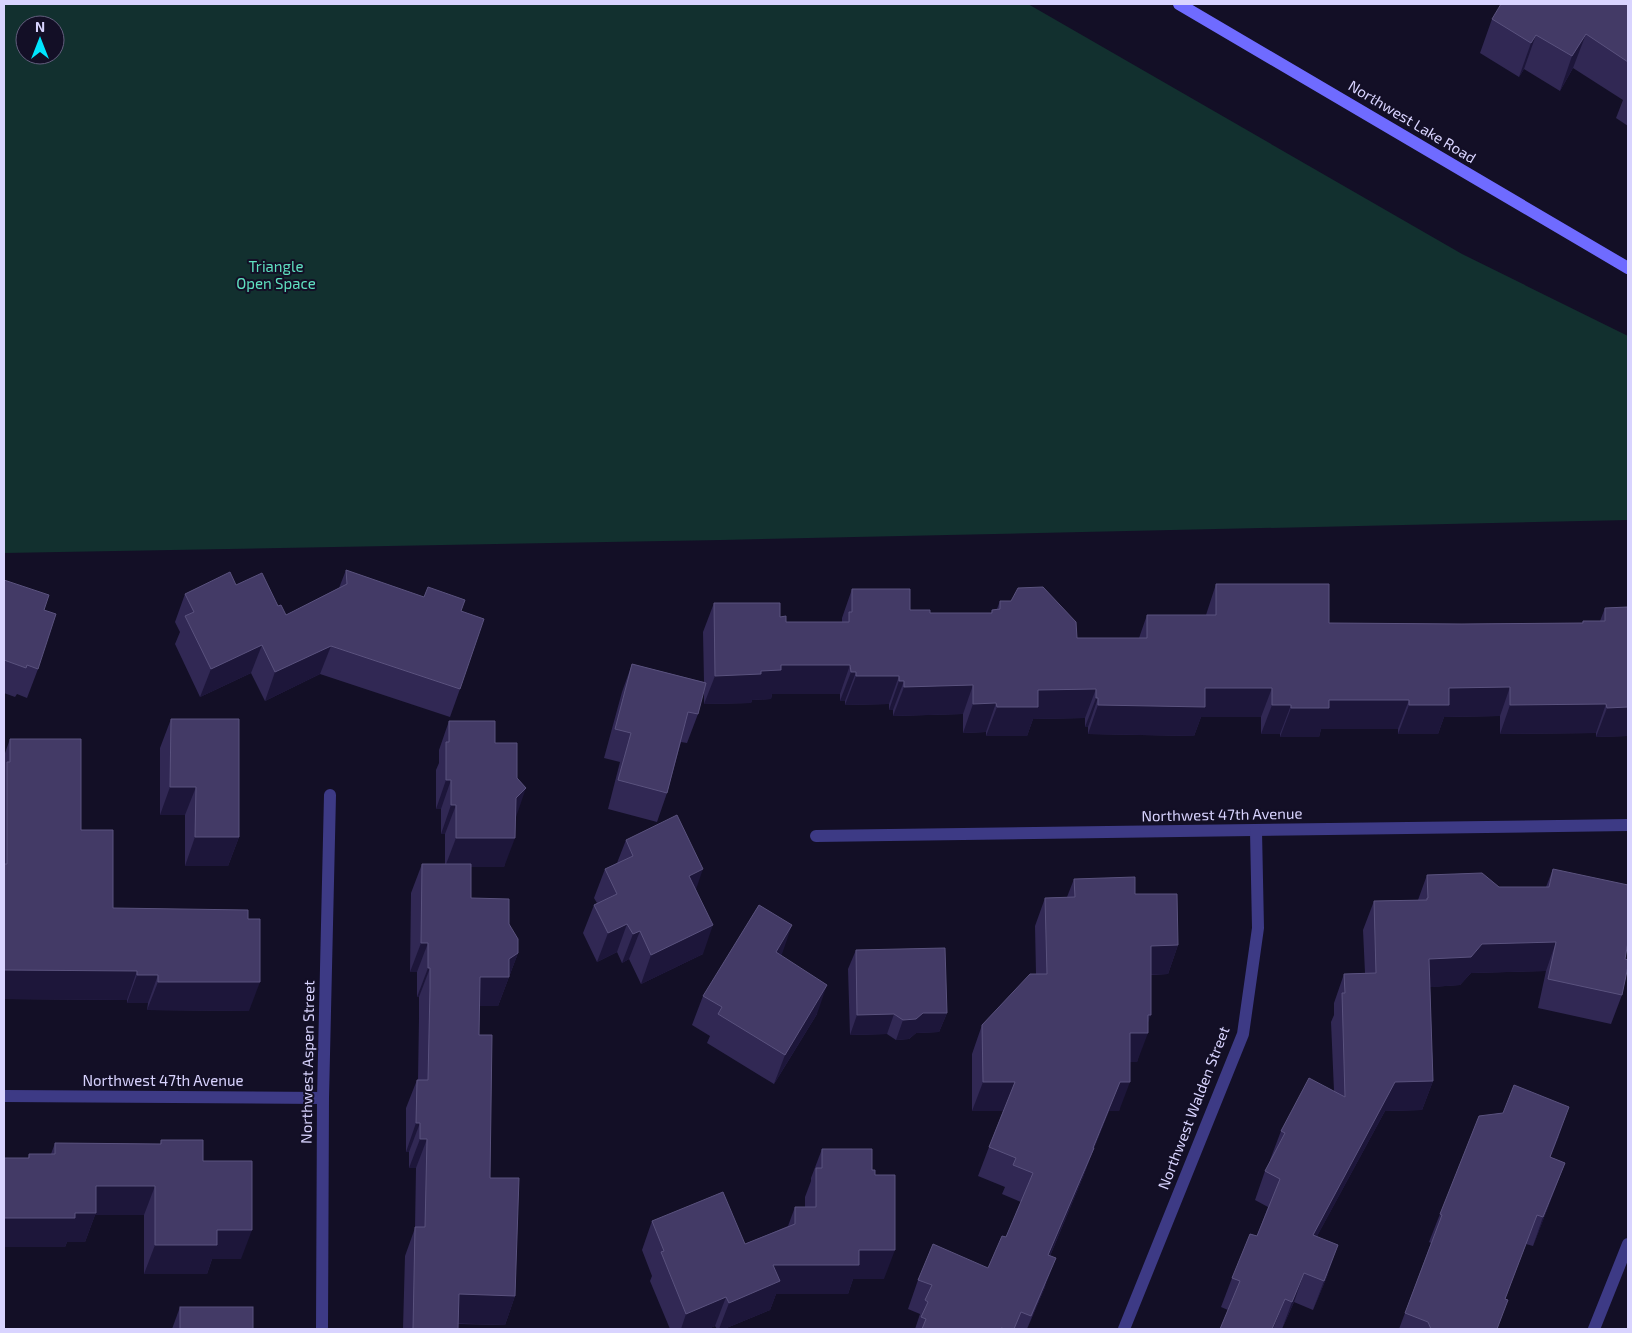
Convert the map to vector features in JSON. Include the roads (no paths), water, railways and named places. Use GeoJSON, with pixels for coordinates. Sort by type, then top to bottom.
{"type":"FeatureCollection","features":[{"type":"Feature","properties":{"kind":"main road","name":"Northwest Lake Road"},"geometry":{"type":"LineString","coordinates":[[1179,4],[1628,268]]}},
{"type":"Feature","properties":{"kind":"street","name":"Northwest Aspen Street"},"geometry":{"type":"LineString","coordinates":[[322,1329],[323,1098],[330,794]]}},
{"type":"Feature","properties":{"kind":"street","name":"Northwest 47th Avenue"},"geometry":{"type":"LineString","coordinates":[[816,836],[1628,825]]}},
{"type":"Feature","properties":{"kind":"street","name":"Northwest Walden Street"},"geometry":{"type":"LineString","coordinates":[[1124,1329],[1243,1034],[1258,928],[1256,831]]}},
{"type":"Feature","properties":{"kind":"street","name":"Northwest 47th Avenue"},"geometry":{"type":"LineString","coordinates":[[4,1096],[323,1098]]}},
{"type":"Feature","properties":{"kind":"street"},"geometry":{"type":"LineString","coordinates":[[1594,1329],[1628,1244]]}},
{"type":"Feature","properties":{"kind":"park label","name":"Triangle Open Space"},"geometry":{"type":"Point","coordinates":[276,276]}}]}
